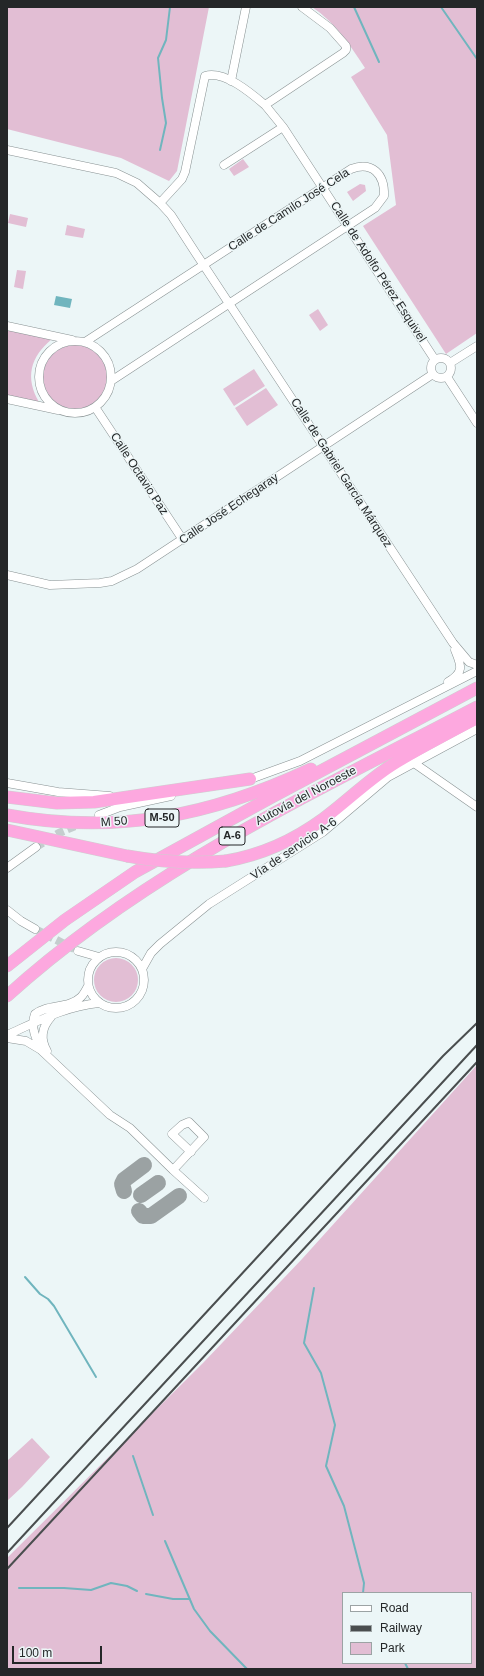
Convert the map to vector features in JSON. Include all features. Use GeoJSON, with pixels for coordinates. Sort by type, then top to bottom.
{"type":"FeatureCollection","features":[{"type":"Feature","properties":{"kind":"highway","name":"Autovía del Noroeste"},"geometry":{"type":"LineString","coordinates":[[7,966],[65,920],[136,872],[270,798],[477,688]]}},
{"type":"Feature","properties":{"kind":"highway","name":"M 50"},"geometry":{"type":"LineString","coordinates":[[7,815],[62,823],[95,824],[161,818],[233,800],[270,787],[310,770],[438,704],[453,701]]}},
{"type":"Feature","properties":{"kind":"highway","name":"Autovía del Noroeste"},"geometry":{"type":"LineString","coordinates":[[7,996],[41,967],[119,908],[155,883],[213,847],[280,809],[477,707]]}},
{"type":"Feature","properties":{"kind":"highway"},"geometry":{"type":"LineString","coordinates":[[7,830],[152,861],[182,864],[226,861],[253,855],[301,834],[323,819],[374,778],[393,765],[477,718]]}},
{"type":"Feature","properties":{"kind":"highway"},"geometry":{"type":"LineString","coordinates":[[7,797],[57,803],[94,802],[250,779]]}},
{"type":"Feature","properties":{"kind":"highway"},"geometry":{"type":"LineString","coordinates":[[7,834],[104,855],[127,856]]}},
{"type":"Feature","properties":{"kind":"street"},"geometry":{"type":"LineString","coordinates":[[231,81],[246,7]]}},
{"type":"Feature","properties":{"kind":"street"},"geometry":{"type":"LineString","coordinates":[[265,105],[346,50],[346,46],[330,28],[302,7]]}},
{"type":"Feature","properties":{"kind":"street","name":"Calle de Adolfo Pérez Esquivel"},"geometry":{"type":"LineString","coordinates":[[160,203],[182,179],[185,172],[205,76],[211,74],[243,87],[265,105],[283,127],[435,360]]}},
{"type":"Feature","properties":{"kind":"street"},"geometry":{"type":"LineString","coordinates":[[224,165],[283,127]]}},
{"type":"Feature","properties":{"kind":"street","name":"Calle de Gabriel García Márquez"},"geometry":{"type":"LineString","coordinates":[[7,150],[116,173],[137,183],[171,215],[453,643],[469,662],[477,664]]}},
{"type":"Feature","properties":{"kind":"street","name":"Calle de Camilo José Cela"},"geometry":{"type":"LineString","coordinates":[[85,342],[103,332],[350,169],[364,166],[373,169],[378,174],[384,189],[384,196],[375,208],[111,381]]}},
{"type":"Feature","properties":{"kind":"street"},"geometry":{"type":"LineString","coordinates":[[7,326],[85,342],[96,348],[105,357],[110,368],[111,381],[106,396],[95,407],[82,412],[69,412],[55,407],[44,394],[40,382],[40,370],[43,360],[49,352],[56,346],[65,342],[75,341]]}},
{"type":"Feature","properties":{"kind":"street"},"geometry":{"type":"LineString","coordinates":[[450,363],[477,346]]}},
{"type":"Feature","properties":{"kind":"street"},"geometry":{"type":"LineString","coordinates":[[444,358],[450,363],[451,370],[447,377],[440,378],[433,374],[431,368],[435,360],[444,358]]}},
{"type":"Feature","properties":{"kind":"street","name":"Calle José Echegaray"},"geometry":{"type":"LineString","coordinates":[[7,574],[50,585],[106,582],[137,569],[433,374]]}},
{"type":"Feature","properties":{"kind":"street"},"geometry":{"type":"LineString","coordinates":[[447,377],[477,423]]}},
{"type":"Feature","properties":{"kind":"street"},"geometry":{"type":"LineString","coordinates":[[7,399],[63,410]]}},
{"type":"Feature","properties":{"kind":"street","name":"Calle Octavio Paz"},"geometry":{"type":"LineString","coordinates":[[95,407],[183,540]]}},
{"type":"Feature","properties":{"kind":"street","name":"Calle de Gabriel García Márquez"},"geometry":{"type":"LineString","coordinates":[[376,723],[454,679],[459,673],[461,666],[453,643]]}},
{"type":"Feature","properties":{"kind":"street"},"geometry":{"type":"LineString","coordinates":[[99,815],[120,807],[169,796],[228,786],[300,762],[477,671]]}},
{"type":"Feature","properties":{"kind":"street","name":"Vía de servicio A-6"},"geometry":{"type":"LineString","coordinates":[[142,970],[153,950],[193,916],[323,832],[388,777],[477,729]]}},
{"type":"Feature","properties":{"kind":"street"},"geometry":{"type":"LineString","coordinates":[[414,763],[477,807]]}},
{"type":"Feature","properties":{"kind":"street"},"geometry":{"type":"LineString","coordinates":[[7,783],[58,792],[129,797]]}},
{"type":"Feature","properties":{"kind":"street"},"geometry":{"type":"LineString","coordinates":[[7,868],[36,848]]}},
{"type":"Feature","properties":{"kind":"street"},"geometry":{"type":"LineString","coordinates":[[7,910],[21,921],[35,929]]}},
{"type":"Feature","properties":{"kind":"street"},"geometry":{"type":"LineString","coordinates":[[7,919],[21,921]]}},
{"type":"Feature","properties":{"kind":"street"},"geometry":{"type":"LineString","coordinates":[[90,968],[86,960],[78,951],[99,957]]}},
{"type":"Feature","properties":{"kind":"street"},"geometry":{"type":"LineString","coordinates":[[120,952],[133,958],[142,970],[144,976],[144,988],[134,1003],[126,1007],[116,1009],[107,1008],[92,996],[87,980],[90,968],[99,957],[105,954],[120,952]]}},
{"type":"Feature","properties":{"kind":"street"},"geometry":{"type":"LineString","coordinates":[[42,1051],[35,1038],[32,1024],[34,1014],[39,1010],[80,998],[88,986]]}},
{"type":"Feature","properties":{"kind":"street"},"geometry":{"type":"LineString","coordinates":[[7,1037],[32,1024],[68,1009],[87,1004],[99,1003]]}},
{"type":"Feature","properties":{"kind":"street"},"geometry":{"type":"LineString","coordinates":[[52,1059],[45,1047],[42,1034],[45,1024],[53,1015]]}},
{"type":"Feature","properties":{"kind":"street"},"geometry":{"type":"LineString","coordinates":[[7,1037],[26,1041],[52,1059],[110,1116],[130,1128],[204,1198]]}},
{"type":"Feature","properties":{"kind":"street"},"geometry":{"type":"LineString","coordinates":[[173,1170],[191,1152]]}},
{"type":"Feature","properties":{"kind":"green space"},"geometry":{"type":"Polygon","coordinates":[[[7,7],[209,7],[177,171],[169,181],[121,158],[7,129],[7,7]]]}},
{"type":"Feature","properties":{"kind":"green space"},"geometry":{"type":"Polygon","coordinates":[[[312,7],[477,7],[477,333],[446,354],[363,226],[396,205],[387,135],[351,77],[365,68],[335,27],[312,7]]]}},
{"type":"Feature","properties":{"kind":"green space"},"geometry":{"type":"Polygon","coordinates":[[[243,159],[249,167],[234,176],[229,169],[243,159]]]}},
{"type":"Feature","properties":{"kind":"green space"},"geometry":{"type":"Polygon","coordinates":[[[360,184],[365,185],[366,191],[353,201],[347,192],[360,184]]]}},
{"type":"Feature","properties":{"kind":"green space"},"geometry":{"type":"Polygon","coordinates":[[[10,214],[28,218],[26,227],[8,223],[10,214]]]}},
{"type":"Feature","properties":{"kind":"green space"},"geometry":{"type":"Polygon","coordinates":[[[67,225],[85,229],[83,238],[65,235],[67,225]]]}},
{"type":"Feature","properties":{"kind":"green space"},"geometry":{"type":"Polygon","coordinates":[[[17,270],[26,271],[23,289],[14,287],[17,270]]]}},
{"type":"Feature","properties":{"kind":"green space"},"geometry":{"type":"Polygon","coordinates":[[[318,309],[328,325],[320,331],[309,315],[318,309]]]}},
{"type":"Feature","properties":{"kind":"green space"},"geometry":{"type":"Polygon","coordinates":[[[7,330],[52,339],[39,353],[32,368],[32,385],[39,402],[7,396],[7,330]]]}},
{"type":"Feature","properties":{"kind":"green space"},"geometry":{"type":"Polygon","coordinates":[[[75,345],[87,347],[98,354],[105,365],[107,377],[105,389],[98,400],[87,407],[75,409],[63,407],[52,400],[45,389],[43,377],[45,365],[52,354],[63,347],[75,345]]]}},
{"type":"Feature","properties":{"kind":"green space"},"geometry":{"type":"Polygon","coordinates":[[[254,369],[265,386],[234,406],[223,389],[254,369]]]}},
{"type":"Feature","properties":{"kind":"green space"},"geometry":{"type":"Polygon","coordinates":[[[266,388],[278,405],[247,426],[235,408],[266,388]]]}},
{"type":"Feature","properties":{"kind":"green space"},"geometry":{"type":"Polygon","coordinates":[[[112,958],[120,958],[125,959],[132,964],[137,971],[137,989],[132,996],[125,1001],[112,1002],[104,999],[97,992],[94,984],[94,976],[97,968],[104,961],[112,958]]]}},
{"type":"Feature","properties":{"kind":"green space"},"geometry":{"type":"Polygon","coordinates":[[[477,1065],[477,1669],[7,1669],[7,1558],[203,1363],[302,1259],[477,1065]]]}},
{"type":"Feature","properties":{"kind":"green space"},"geometry":{"type":"Polygon","coordinates":[[[32,1438],[50,1457],[7,1501],[7,1461],[32,1438]]]}},
{"type":"Feature","properties":{"kind":"water"},"geometry":{"type":"Polygon","coordinates":[[[56,296],[72,299],[70,308],[54,305],[56,296]]]}},
{"type":"Feature","properties":{"kind":"waterway"},"geometry":{"type":"LineString","coordinates":[[160,150],[166,123],[158,58],[166,40],[170,7]]}},
{"type":"Feature","properties":{"kind":"waterway"},"geometry":{"type":"LineString","coordinates":[[354,7],[379,62]]}},
{"type":"Feature","properties":{"kind":"waterway"},"geometry":{"type":"LineString","coordinates":[[441,7],[477,59]]}},
{"type":"Feature","properties":{"kind":"waterway"},"geometry":{"type":"LineString","coordinates":[[25,1277],[40,1294],[48,1299],[54,1306],[96,1377]]}},
{"type":"Feature","properties":{"kind":"waterway"},"geometry":{"type":"LineString","coordinates":[[314,1288],[304,1343],[321,1373],[335,1425],[326,1466],[344,1506],[364,1583],[363,1592]]}},
{"type":"Feature","properties":{"kind":"waterway"},"geometry":{"type":"LineString","coordinates":[[133,1456],[153,1515]]}},
{"type":"Feature","properties":{"kind":"waterway"},"geometry":{"type":"LineString","coordinates":[[165,1541],[194,1609],[210,1631],[247,1669]]}},
{"type":"Feature","properties":{"kind":"waterway"},"geometry":{"type":"LineString","coordinates":[[19,1588],[64,1588],[91,1590],[111,1583],[127,1586],[137,1591]]}},
{"type":"Feature","properties":{"kind":"waterway"},"geometry":{"type":"LineString","coordinates":[[146,1594],[173,1599],[190,1599]]}},
{"type":"Feature","properties":{"kind":"waterway"},"geometry":{"type":"LineString","coordinates":[[406,1664],[408,1669]]}},
{"type":"Feature","properties":{"kind":"taxiway"},"geometry":{"type":"LineString","coordinates":[[124,1191],[122,1184],[124,1180],[144,1165]]}},
{"type":"Feature","properties":{"kind":"taxiway"},"geometry":{"type":"LineString","coordinates":[[141,1195],[158,1183]]}},
{"type":"Feature","properties":{"kind":"taxiway"},"geometry":{"type":"LineString","coordinates":[[139,1211],[143,1216],[151,1216],[179,1196]]}},
{"type":"Feature","properties":{"kind":"tunnel"},"geometry":{"type":"LineString","coordinates":[[36,847],[59,833],[80,824]]}},
{"type":"Feature","properties":{"kind":"tunnel"},"geometry":{"type":"LineString","coordinates":[[35,929],[78,951]]}},
{"type":"Feature","properties":{"kind":"railway"},"geometry":{"type":"LineString","coordinates":[[7,1528],[443,1056],[477,1023]]}},
{"type":"Feature","properties":{"kind":"railway"},"geometry":{"type":"LineString","coordinates":[[7,1553],[477,1045]]}},
{"type":"Feature","properties":{"kind":"railway"},"geometry":{"type":"LineString","coordinates":[[7,1569],[477,1062]]}}]}
